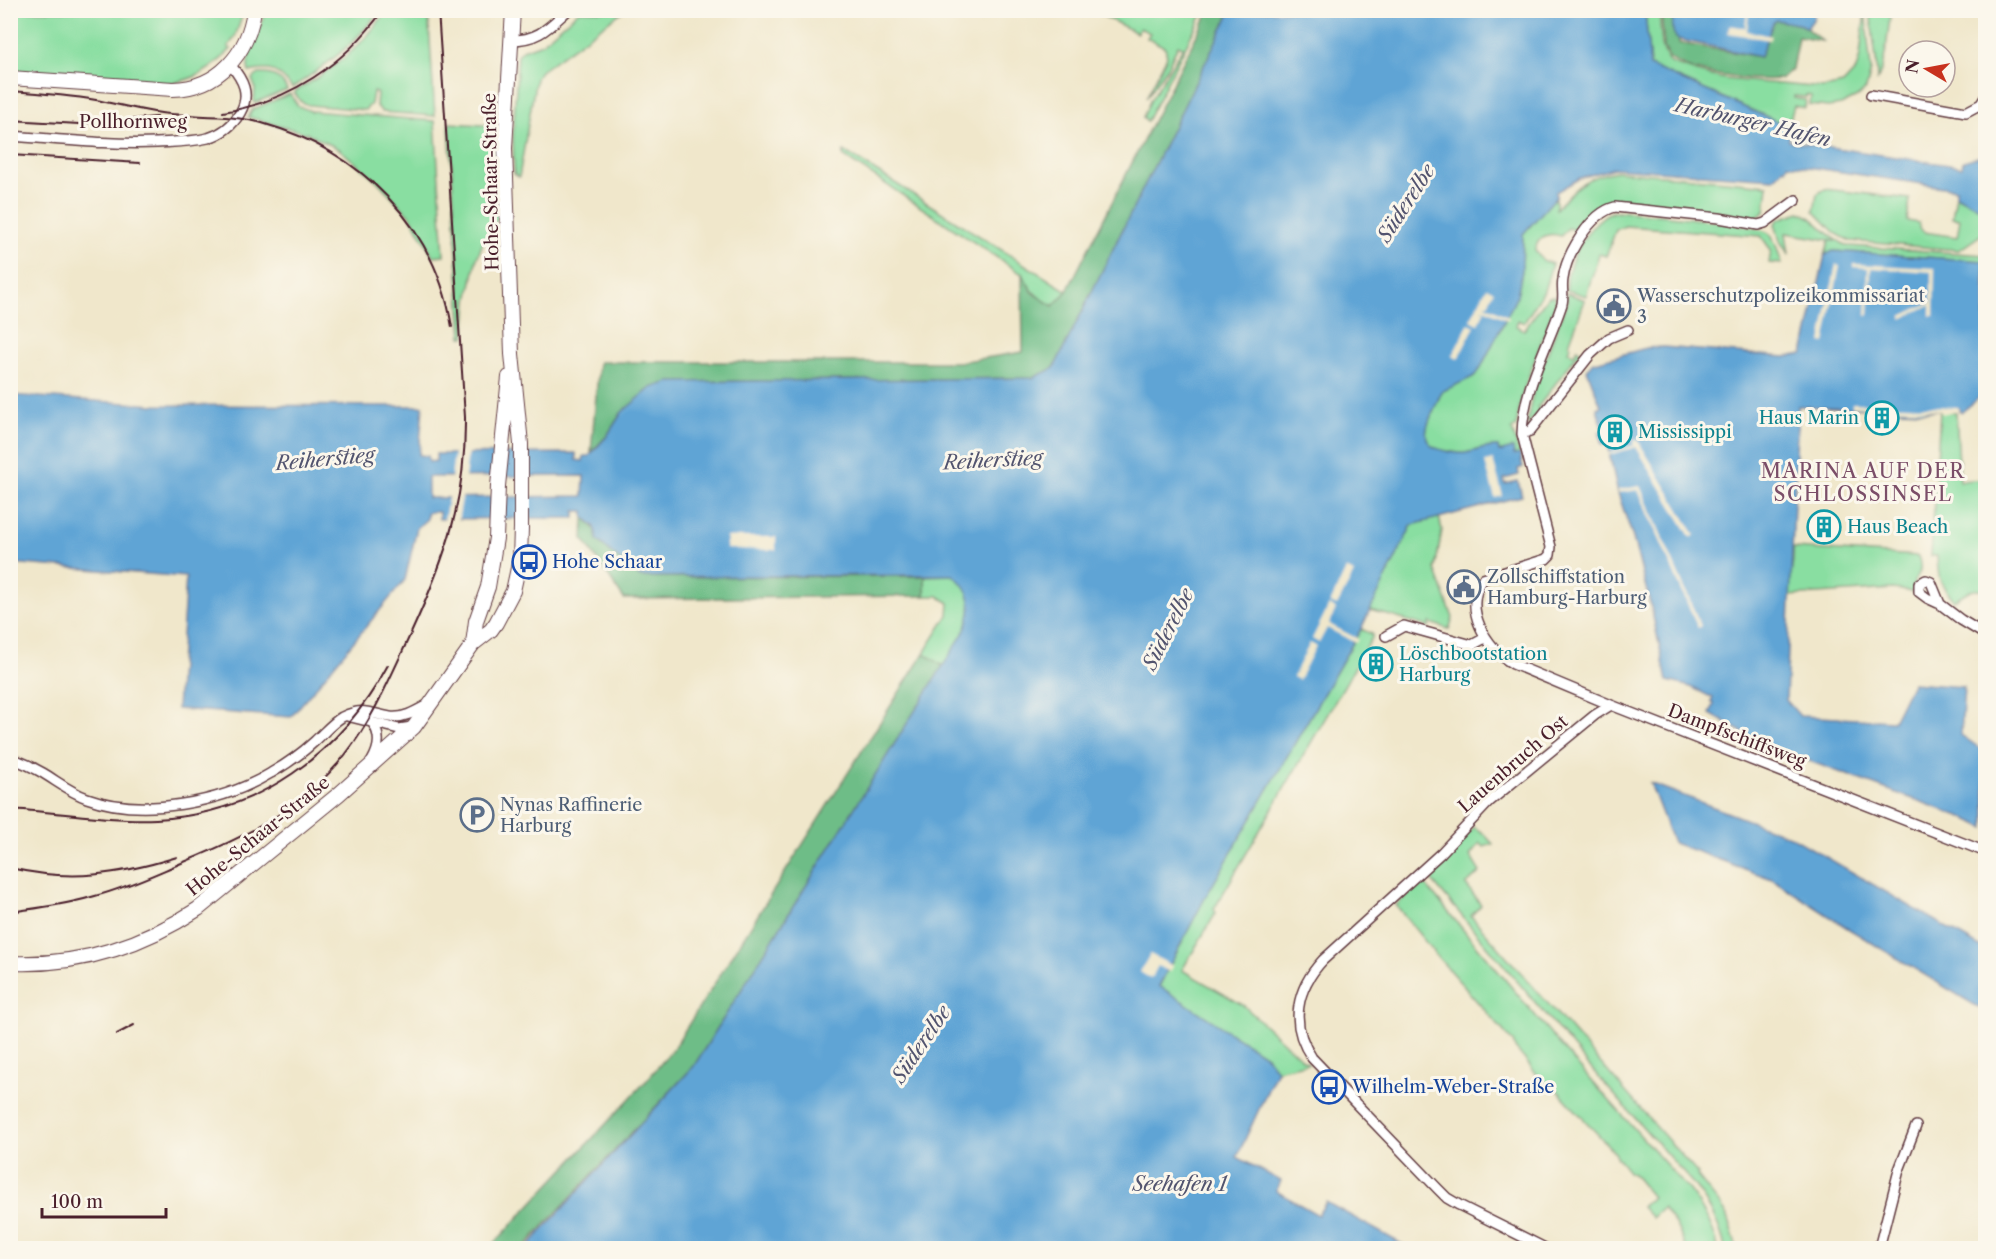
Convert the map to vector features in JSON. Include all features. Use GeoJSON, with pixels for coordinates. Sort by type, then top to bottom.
{"type":"FeatureCollection","features":[{"type":"Feature","properties":{"kind":"main road"},"geometry":{"type":"LineString","coordinates":[[10,78],[193,87],[211,81],[230,64],[245,40],[254,10]]}},
{"type":"Feature","properties":{"kind":"main road","name":"Hohe-Schaar-Straße"},"geometry":{"type":"LineString","coordinates":[[10,963],[64,961],[94,956],[140,941],[174,923],[211,899],[368,768],[400,735],[414,727],[473,644],[491,630],[502,614],[513,591],[520,559],[521,528],[521,444],[512,354],[505,148],[513,10]]}},
{"type":"Feature","properties":{"kind":"main road","name":"Hohe-Schaar-Straße"},"geometry":{"type":"LineString","coordinates":[[473,644],[476,621],[489,581],[496,530],[512,354]]}},
{"type":"Feature","properties":{"kind":"street"},"geometry":{"type":"LineString","coordinates":[[511,40],[537,36],[568,10]]}},
{"type":"Feature","properties":{"kind":"street","name":"Pollhornweg"},"geometry":{"type":"LineString","coordinates":[[10,136],[117,143],[187,142],[207,138],[222,131],[235,121],[244,102],[246,93],[244,83],[230,64]]}},
{"type":"Feature","properties":{"kind":"street"},"geometry":{"type":"LineString","coordinates":[[1870,95],[1966,112],[1981,104],[1986,96]]}},
{"type":"Feature","properties":{"kind":"street"},"geometry":{"type":"LineString","coordinates":[[1628,330],[1610,338],[1590,355],[1530,431],[1522,434],[1524,410],[1530,390],[1549,333],[1563,304],[1563,274],[1579,238],[1599,215],[1609,209],[1621,207],[1719,218],[1758,225],[1765,224],[1797,200]]}},
{"type":"Feature","properties":{"kind":"street","name":"Dampfschiffsweg"},"geometry":{"type":"LineString","coordinates":[[1522,434],[1551,553],[1546,559],[1481,581],[1475,606],[1485,638],[1497,653],[1512,664],[1611,705],[1986,852]]}},
{"type":"Feature","properties":{"kind":"street"},"geometry":{"type":"LineString","coordinates":[[1940,604],[1986,635]]}},
{"type":"Feature","properties":{"kind":"street"},"geometry":{"type":"LineString","coordinates":[[1386,636],[1404,626],[1472,645],[1485,638]]}},
{"type":"Feature","properties":{"kind":"street"},"geometry":{"type":"LineString","coordinates":[[10,758],[43,773],[73,792],[95,801],[136,806],[181,803],[216,796],[270,774],[299,755],[345,716],[360,711],[391,717],[410,714],[434,701]]}},
{"type":"Feature","properties":{"kind":"street","name":"Lauenbruch Ost"},"geometry":{"type":"LineString","coordinates":[[1545,1248],[1459,1205],[1438,1189],[1311,1058],[1302,1042],[1298,1029],[1298,1016],[1302,992],[1315,969],[1441,853],[1498,793],[1595,715],[1611,705]]}},
{"type":"Feature","properties":{"kind":"street"},"geometry":{"type":"LineString","coordinates":[[345,716],[372,722],[400,735]]}},
{"type":"Feature","properties":{"kind":"street"},"geometry":{"type":"LineString","coordinates":[[391,717],[400,735]]}},
{"type":"Feature","properties":{"kind":"street"},"geometry":{"type":"LineString","coordinates":[[368,768],[379,743],[377,731],[372,722]]}},
{"type":"Feature","properties":{"kind":"street"},"geometry":{"type":"LineString","coordinates":[[1879,1248],[1899,1170],[1916,1126]]}},
{"type":"Feature","properties":{"kind":"green space"},"geometry":{"type":"Polygon","coordinates":[[[265,10],[379,11],[350,44],[328,63],[292,88],[274,71],[249,72],[251,50],[265,10]]]}},
{"type":"Feature","properties":{"kind":"green space"},"geometry":{"type":"Polygon","coordinates":[[[1645,10],[1659,12],[1662,46],[1668,61],[1673,64],[1725,79],[1824,88],[1843,84],[1856,70],[1860,56],[1865,11],[1871,70],[1866,89],[1857,97],[1841,105],[1828,107],[1810,105],[1811,96],[1794,96],[1794,98],[1806,100],[1805,108],[1794,106],[1788,126],[1650,66],[1645,10]]]}},
{"type":"Feature","properties":{"kind":"green space"},"geometry":{"type":"Polygon","coordinates":[[[10,11],[244,11],[235,37],[228,47],[231,49],[224,56],[209,69],[194,77],[165,84],[11,71],[10,11]]]}},
{"type":"Feature","properties":{"kind":"green space"},"geometry":{"type":"Polygon","coordinates":[[[386,11],[428,11],[435,116],[382,112],[376,105],[377,93],[373,92],[371,104],[365,110],[309,105],[301,102],[294,92],[345,57],[367,36],[386,11]]]}},
{"type":"Feature","properties":{"kind":"green space"},"geometry":{"type":"Polygon","coordinates":[[[579,11],[623,11],[541,71],[536,78],[519,177],[514,174],[513,137],[518,55],[523,50],[542,43],[579,11]]]}},
{"type":"Feature","properties":{"kind":"green space"},"geometry":{"type":"Polygon","coordinates":[[[1093,11],[1204,11],[1147,121],[1143,117],[1150,101],[1183,47],[1178,45],[1167,68],[1146,98],[1167,56],[1165,47],[1147,38],[1150,33],[1140,28],[1137,33],[1093,11]]]}},
{"type":"Feature","properties":{"kind":"green space"},"geometry":{"type":"Polygon","coordinates":[[[1209,11],[1231,11],[1054,368],[1033,378],[669,382],[622,412],[607,436],[591,452],[599,362],[959,362],[1023,352],[1022,274],[1034,294],[1053,306],[1067,291],[1209,11]]]}},
{"type":"Feature","properties":{"kind":"green space"},"geometry":{"type":"Polygon","coordinates":[[[1661,11],[1678,11],[1679,43],[1760,57],[1776,20],[1802,25],[1822,41],[1798,37],[1792,69],[1781,79],[1723,76],[1692,69],[1669,58],[1664,47],[1661,11]]]}},
{"type":"Feature","properties":{"kind":"green space"},"geometry":{"type":"Polygon","coordinates":[[[1870,11],[1891,11],[1885,56],[1877,81],[1876,60],[1870,11]]]}},
{"type":"Feature","properties":{"kind":"green space"},"geometry":{"type":"Polygon","coordinates":[[[259,74],[276,77],[287,90],[254,103],[255,87],[252,79],[259,74]]]}},
{"type":"Feature","properties":{"kind":"green space"},"geometry":{"type":"Polygon","coordinates":[[[290,94],[298,106],[311,111],[435,121],[444,255],[433,256],[411,217],[377,181],[339,149],[309,134],[248,117],[253,109],[290,94]]]}},
{"type":"Feature","properties":{"kind":"green space"},"geometry":{"type":"Polygon","coordinates":[[[449,123],[500,126],[501,213],[484,240],[476,261],[468,301],[465,337],[462,337],[449,123]]]}},
{"type":"Feature","properties":{"kind":"green space"},"geometry":{"type":"Polygon","coordinates":[[[844,151],[1067,291],[1053,306],[1047,303],[1034,293],[1022,274],[843,156],[844,151]]]}},
{"type":"Feature","properties":{"kind":"green space"},"geometry":{"type":"Polygon","coordinates":[[[1617,171],[1768,185],[1765,212],[1755,218],[1614,202],[1601,206],[1575,230],[1568,228],[1561,236],[1548,235],[1541,238],[1535,250],[1542,260],[1552,264],[1544,291],[1524,323],[1518,320],[1516,326],[1524,330],[1548,297],[1554,296],[1556,301],[1522,395],[1516,427],[1512,430],[1520,454],[1514,456],[1499,452],[1498,447],[1456,453],[1433,446],[1426,435],[1427,427],[1440,396],[1443,391],[1473,377],[1479,371],[1517,296],[1522,271],[1523,234],[1556,197],[1556,209],[1582,183],[1617,171]]]}},
{"type":"Feature","properties":{"kind":"green space"},"geometry":{"type":"Polygon","coordinates":[[[1825,189],[1910,199],[1907,221],[1919,223],[1919,228],[1924,232],[1957,237],[1960,219],[1952,218],[1956,195],[1985,211],[1985,232],[1959,250],[1850,241],[1835,233],[1814,211],[1817,194],[1825,189]]]}},
{"type":"Feature","properties":{"kind":"green space"},"geometry":{"type":"Polygon","coordinates":[[[1617,211],[1698,219],[1761,230],[1772,237],[1782,264],[1769,263],[1771,250],[1761,236],[1625,226],[1616,230],[1606,256],[1599,254],[1586,296],[1567,290],[1572,260],[1583,240],[1604,216],[1617,211]]]}},
{"type":"Feature","properties":{"kind":"green space"},"geometry":{"type":"Polygon","coordinates":[[[1800,212],[1835,239],[1849,246],[1985,255],[1985,261],[1834,251],[1825,255],[1829,241],[1836,241],[1786,233],[1789,255],[1780,241],[1775,224],[1779,219],[1800,212]]]}},
{"type":"Feature","properties":{"kind":"green space"},"geometry":{"type":"Polygon","coordinates":[[[1567,293],[1585,300],[1568,351],[1573,355],[1577,349],[1583,354],[1582,358],[1577,355],[1538,407],[1540,410],[1526,426],[1533,392],[1567,301],[1567,293]]]}},
{"type":"Feature","properties":{"kind":"green space"},"geometry":{"type":"Polygon","coordinates":[[[1940,411],[1956,412],[1960,481],[1985,479],[1985,590],[1970,590],[1954,600],[1940,580],[1937,556],[1931,556],[1940,411]]]}},
{"type":"Feature","properties":{"kind":"green space"},"geometry":{"type":"Polygon","coordinates":[[[584,517],[640,577],[925,576],[925,596],[624,599],[583,539],[584,517]]]}},
{"type":"Feature","properties":{"kind":"green space"},"geometry":{"type":"Polygon","coordinates":[[[1439,517],[1442,530],[1435,569],[1453,618],[1449,629],[1430,623],[1429,627],[1370,610],[1412,525],[1439,517]]]}},
{"type":"Feature","properties":{"kind":"green space"},"geometry":{"type":"Polygon","coordinates":[[[1793,548],[1918,556],[1920,569],[1914,581],[1914,592],[1893,589],[1789,596],[1793,548]]]}},
{"type":"Feature","properties":{"kind":"green space"},"geometry":{"type":"Polygon","coordinates":[[[953,575],[964,586],[970,597],[971,609],[964,632],[943,666],[924,653],[948,615],[949,603],[938,596],[925,596],[925,576],[953,575]]]}},
{"type":"Feature","properties":{"kind":"green space"},"geometry":{"type":"Polygon","coordinates":[[[1361,629],[1372,634],[1372,638],[1214,909],[1216,913],[1182,970],[1243,1005],[1309,1063],[1277,1070],[1266,1056],[1159,987],[1205,898],[1361,629]]]}},
{"type":"Feature","properties":{"kind":"green space"},"geometry":{"type":"Polygon","coordinates":[[[924,653],[943,666],[694,1066],[523,1248],[490,1248],[647,1080],[673,1049],[924,653]]]}},
{"type":"Feature","properties":{"kind":"green space"},"geometry":{"type":"Polygon","coordinates":[[[1474,827],[1493,844],[1484,847],[1480,843],[1470,856],[1480,872],[1466,885],[1481,905],[1471,916],[1698,1174],[1697,1176],[1725,1211],[1737,1248],[1725,1248],[1713,1215],[1695,1186],[1589,1066],[1428,876],[1474,827]]]}},
{"type":"Feature","properties":{"kind":"green space"},"geometry":{"type":"Polygon","coordinates":[[[1423,882],[1567,1053],[1688,1189],[1707,1217],[1718,1248],[1686,1248],[1676,1225],[1663,1208],[1652,1218],[1642,1207],[1652,1197],[1556,1089],[1551,1091],[1515,1048],[1513,1042],[1435,954],[1396,905],[1423,882]]]}},
{"type":"Feature","properties":{"kind":"water"},"geometry":{"type":"Polygon","coordinates":[[[1231,11],[1645,11],[1650,66],[1790,127],[1789,141],[1962,167],[1963,161],[1985,155],[1985,211],[1956,195],[1956,189],[1788,164],[1786,169],[1784,168],[1774,179],[1614,168],[1580,178],[1556,192],[1556,197],[1523,234],[1522,271],[1517,296],[1479,371],[1473,377],[1443,391],[1440,395],[1426,435],[1433,446],[1454,453],[1493,447],[1498,447],[1499,452],[1513,448],[1514,455],[1520,454],[1523,467],[1518,469],[1519,475],[1504,479],[1505,484],[1518,481],[1522,496],[1412,525],[1361,629],[1205,898],[1159,986],[1266,1056],[1277,1070],[1237,1157],[1281,1181],[1276,1191],[1318,1215],[1326,1202],[1409,1248],[526,1248],[694,1066],[964,632],[969,616],[970,601],[965,588],[953,575],[640,577],[597,540],[595,527],[584,517],[584,511],[575,511],[575,518],[439,519],[439,512],[430,512],[427,514],[427,519],[417,528],[405,580],[291,717],[177,709],[186,577],[11,563],[10,395],[155,405],[423,406],[419,455],[428,456],[429,462],[436,461],[436,454],[576,453],[576,460],[583,461],[584,456],[589,456],[607,436],[622,412],[651,388],[669,382],[1033,378],[1054,368],[1231,11]],[[584,476],[428,477],[428,498],[583,496],[584,476]]]}},
{"type":"Feature","properties":{"kind":"water"},"geometry":{"type":"Polygon","coordinates":[[[1672,11],[1815,11],[1813,20],[1807,28],[1776,20],[1760,57],[1677,39],[1673,32],[1672,11]]]}},
{"type":"Feature","properties":{"kind":"water"},"geometry":{"type":"Polygon","coordinates":[[[1833,251],[1985,261],[1985,393],[1962,412],[1959,408],[1927,411],[1798,406],[1786,700],[1800,716],[1893,721],[1912,683],[1964,687],[1961,735],[1985,752],[1985,828],[1965,818],[1752,738],[1710,714],[1714,704],[1711,702],[1713,698],[1691,687],[1667,681],[1633,538],[1618,493],[1607,444],[1602,445],[1599,432],[1603,431],[1597,408],[1601,406],[1587,370],[1592,363],[1646,348],[1663,347],[1785,357],[1803,354],[1825,255],[1833,251]]]}},
{"type":"Feature","properties":{"kind":"water"},"geometry":{"type":"Polygon","coordinates":[[[1650,783],[1792,837],[1985,950],[1985,1008],[1981,1009],[1772,879],[1673,843],[1650,783]]]}},
{"type":"Feature","properties":{"kind":"pier"},"geometry":{"type":"Polygon","coordinates":[[[1747,11],[1749,11],[1747,31],[1772,36],[1770,40],[1728,33],[1730,25],[1745,28],[1747,11]]]}},
{"type":"Feature","properties":{"kind":"pier"},"geometry":{"type":"Polygon","coordinates":[[[1836,264],[1840,265],[1825,343],[1821,342],[1836,264]]]}},
{"type":"Feature","properties":{"kind":"pier"},"geometry":{"type":"Polygon","coordinates":[[[1854,264],[1935,268],[1934,316],[1930,316],[1930,305],[1902,319],[1901,316],[1931,302],[1931,272],[1871,268],[1869,315],[1866,316],[1868,268],[1854,267],[1854,264]]]}},
{"type":"Feature","properties":{"kind":"pier"},"geometry":{"type":"Polygon","coordinates":[[[1487,287],[1494,291],[1488,305],[1484,304],[1509,317],[1508,320],[1482,308],[1485,311],[1478,324],[1470,320],[1487,287]]]}},
{"type":"Feature","properties":{"kind":"pier"},"geometry":{"type":"Polygon","coordinates":[[[1469,323],[1475,326],[1458,359],[1452,356],[1469,323]]]}},
{"type":"Feature","properties":{"kind":"pier"},"geometry":{"type":"Polygon","coordinates":[[[1852,403],[1957,407],[1959,410],[1942,414],[1935,410],[1852,407],[1852,403]]]}},
{"type":"Feature","properties":{"kind":"pier"},"geometry":{"type":"Polygon","coordinates":[[[1637,439],[1695,535],[1691,538],[1636,447],[1606,456],[1606,454],[1634,445],[1633,442],[1637,439]]]}},
{"type":"Feature","properties":{"kind":"pier"},"geometry":{"type":"Polygon","coordinates":[[[454,452],[468,453],[465,479],[451,479],[454,452]]]}},
{"type":"Feature","properties":{"kind":"pier"},"geometry":{"type":"Polygon","coordinates":[[[1493,460],[1503,496],[1495,498],[1485,462],[1493,460]]]}},
{"type":"Feature","properties":{"kind":"pier"},"geometry":{"type":"Polygon","coordinates":[[[1640,486],[1701,626],[1698,628],[1638,490],[1618,493],[1618,490],[1640,486]]]}},
{"type":"Feature","properties":{"kind":"pier"},"geometry":{"type":"Polygon","coordinates":[[[449,493],[463,493],[458,522],[444,520],[449,493]]]}},
{"type":"Feature","properties":{"kind":"pier"},"geometry":{"type":"Polygon","coordinates":[[[727,537],[776,537],[776,550],[726,549],[727,537]]]}},
{"type":"Feature","properties":{"kind":"pier"},"geometry":{"type":"Polygon","coordinates":[[[1346,569],[1354,573],[1337,606],[1330,603],[1346,569]]]}},
{"type":"Feature","properties":{"kind":"pier"},"geometry":{"type":"Polygon","coordinates":[[[1329,605],[1336,609],[1329,624],[1358,639],[1356,643],[1327,628],[1319,643],[1312,639],[1329,605]]]}},
{"type":"Feature","properties":{"kind":"pier"},"geometry":{"type":"Polygon","coordinates":[[[1310,643],[1316,646],[1299,680],[1293,677],[1310,643]]]}},
{"type":"Feature","properties":{"kind":"pier"},"geometry":{"type":"Polygon","coordinates":[[[1150,954],[1173,966],[1170,972],[1158,966],[1151,979],[1140,972],[1150,954]]]}},
{"type":"Feature","properties":{"kind":"railway"},"geometry":{"type":"LineString","coordinates":[[223,112],[270,99],[293,90],[313,78],[351,47],[383,10]]}},
{"type":"Feature","properties":{"kind":"railway"},"geometry":{"type":"LineString","coordinates":[[10,912],[74,901],[118,889],[230,842],[272,819],[311,791],[345,755],[374,711],[390,679],[444,553],[458,502],[462,475],[465,417],[438,10]]}},
{"type":"Feature","properties":{"kind":"railway"},"geometry":{"type":"LineString","coordinates":[[10,91],[85,98],[168,114],[249,120],[298,136],[331,152],[361,173],[388,197],[411,225],[429,256],[443,290],[452,327]]}},
{"type":"Feature","properties":{"kind":"railway"},"geometry":{"type":"LineString","coordinates":[[10,120],[79,124],[157,117]]}},
{"type":"Feature","properties":{"kind":"railway"},"geometry":{"type":"LineString","coordinates":[[10,155],[140,163]]}},
{"type":"Feature","properties":{"kind":"railway"},"geometry":{"type":"LineString","coordinates":[[10,809],[102,818],[156,819],[194,815],[229,805],[262,792],[293,774],[321,752],[346,726],[388,665]]}},
{"type":"Feature","properties":{"kind":"railway"},"geometry":{"type":"LineString","coordinates":[[10,868],[54,875],[94,874],[135,868],[177,857]]}},
{"type":"Feature","properties":{"kind":"railway"},"geometry":{"type":"LineString","coordinates":[[117,1034],[134,1025]]}},
{"type":"Feature","properties":{"kind":"place","name":"Wasserschutzpolizeikommissariat 3"},"geometry":{"type":"Point","coordinates":[1614,306]}},
{"type":"Feature","properties":{"kind":"place","name":"Haus Marin"},"geometry":{"type":"Point","coordinates":[1882,418]}},
{"type":"Feature","properties":{"kind":"place","name":"Mississippi"},"geometry":{"type":"Point","coordinates":[1615,432]}},
{"type":"Feature","properties":{"kind":"place","name":"Haus Beach"},"geometry":{"type":"Point","coordinates":[1824,527]}},
{"type":"Feature","properties":{"kind":"place","name":"Hohe Schaar"},"geometry":{"type":"Point","coordinates":[529,562]}},
{"type":"Feature","properties":{"kind":"place","name":"Zollschiffstation Hamburg-Harburg"},"geometry":{"type":"Point","coordinates":[1464,587]}},
{"type":"Feature","properties":{"kind":"place","name":"Löschbootstation Harburg"},"geometry":{"type":"Point","coordinates":[1376,664]}},
{"type":"Feature","properties":{"kind":"place","name":"Nynas Raffinerie Harburg"},"geometry":{"type":"Point","coordinates":[477,815]}},
{"type":"Feature","properties":{"kind":"place","name":"Wilhelm-Weber-Straße"},"geometry":{"type":"Point","coordinates":[1329,1087]}},
{"type":"Feature","properties":{"kind":"district","name":"MARINA AUF DER SCHLOSSINSEL"},"geometry":{"type":"Point","coordinates":[1863,482]}},
{"type":"Feature","properties":{"kind":"water label","name":"Harburger Hafen"},"geometry":{"type":"Point","coordinates":[1753,122]}},
{"type":"Feature","properties":{"kind":"water label","name":"Süderelbe"},"geometry":{"type":"Point","coordinates":[1406,203]}},
{"type":"Feature","properties":{"kind":"water label","name":"Reiherstieg"},"geometry":{"type":"Point","coordinates":[325,459]}},
{"type":"Feature","properties":{"kind":"water label","name":"Reiherstieg"},"geometry":{"type":"Point","coordinates":[993,460]}},
{"type":"Feature","properties":{"kind":"water label","name":"Süderelbe"},"geometry":{"type":"Point","coordinates":[1168,629]}},
{"type":"Feature","properties":{"kind":"water label","name":"Süderelbe"},"geometry":{"type":"Point","coordinates":[921,1044]}},
{"type":"Feature","properties":{"kind":"water label","name":"Seehafen 1"},"geometry":{"type":"Point","coordinates":[1180,1184]}}]}
